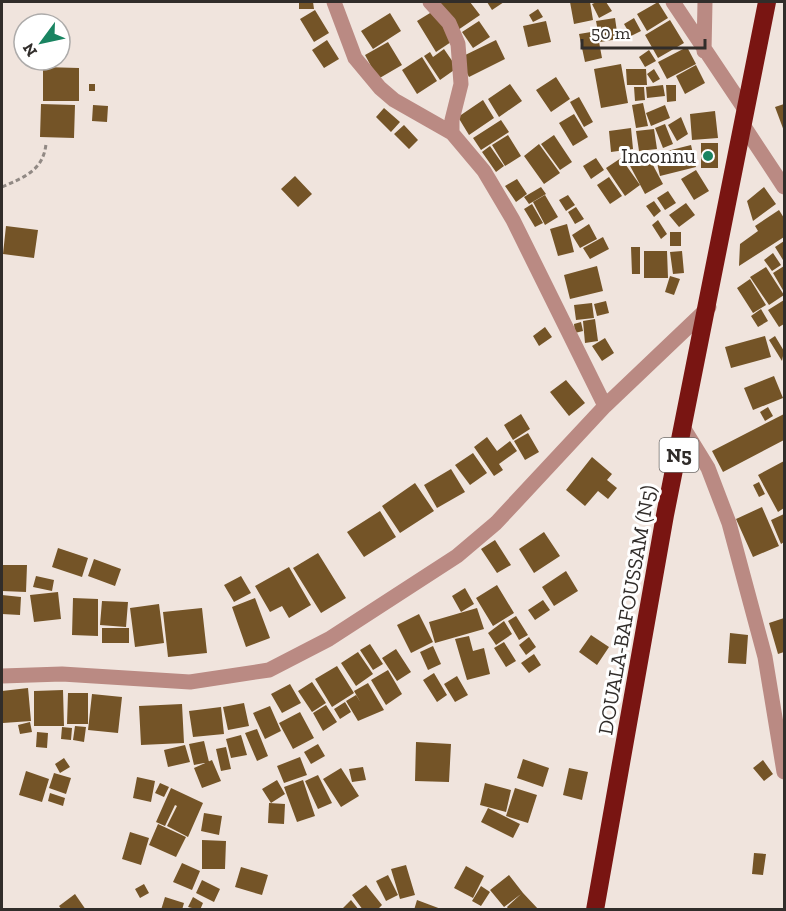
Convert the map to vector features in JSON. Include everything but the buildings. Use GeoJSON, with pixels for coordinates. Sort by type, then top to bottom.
{"type":"FeatureCollection","features":[{"type":"Feature","properties":{"kind":"highway","name":"DOUALA-BAFOUSSAM (N5)"},"geometry":{"type":"LineString","coordinates":[[594,909],[666,515],[709,307],[767,2]]}},
{"type":"Feature","properties":{"kind":"street"},"geometry":{"type":"LineString","coordinates":[[334,2],[355,58],[380,88],[394,100],[452,133],[484,171],[513,220],[605,406]]}},
{"type":"Feature","properties":{"kind":"street"},"geometry":{"type":"LineString","coordinates":[[430,2],[448,23],[458,44],[461,84],[452,120],[452,133]]}},
{"type":"Feature","properties":{"kind":"street"},"geometry":{"type":"LineString","coordinates":[[673,2],[784,187]]}},
{"type":"Feature","properties":{"kind":"street"},"geometry":{"type":"LineString","coordinates":[[704,51],[705,2]]}},
{"type":"Feature","properties":{"kind":"street"},"geometry":{"type":"LineString","coordinates":[[2,676],[62,674],[190,682],[269,670],[329,639],[457,556],[496,524],[605,406],[709,307]]}},
{"type":"Feature","properties":{"kind":"street"},"geometry":{"type":"LineString","coordinates":[[684,429],[708,468],[729,523],[765,657],[784,772]]}},
{"type":"Feature","properties":{"kind":"path"},"geometry":{"type":"LineString","coordinates":[[2,188],[37,168],[43,161],[46,144]]}},
{"type":"Feature","properties":{"kind":"place","name":"Inconnu"},"geometry":{"type":"Point","coordinates":[708,156]}}]}
